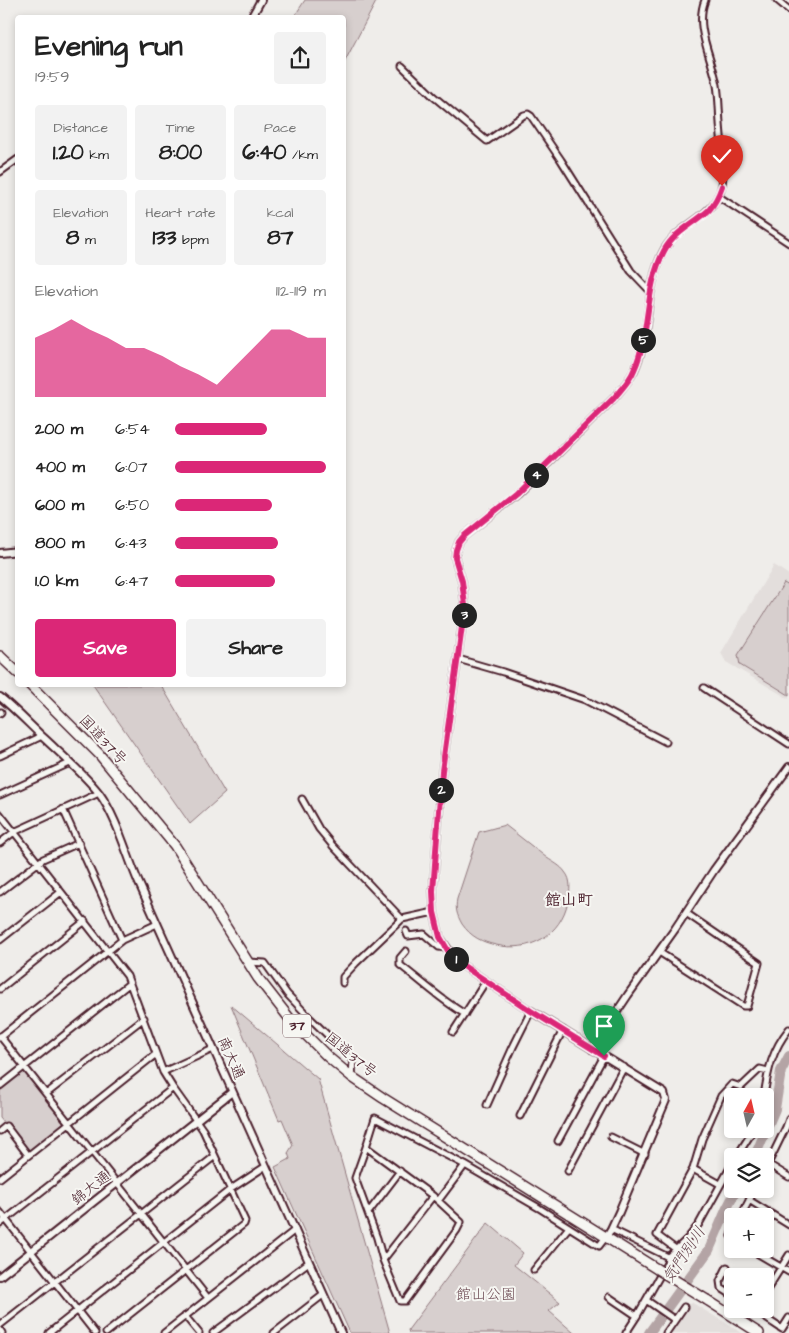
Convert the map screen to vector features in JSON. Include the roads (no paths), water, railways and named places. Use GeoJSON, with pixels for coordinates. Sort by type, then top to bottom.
{"type":"FeatureCollection","features":[{"type":"Feature","properties":{"kind":"highway"},"geometry":{"type":"LineString","coordinates":[[0,656],[15,670]]}},
{"type":"Feature","properties":{"kind":"highway","name":"国道37号"},"geometry":{"type":"LineString","coordinates":[[35,687],[99,754],[175,846],[258,978],[290,1019],[328,1057],[352,1077],[383,1098],[609,1233],[657,1269],[759,1333]]}},
{"type":"Feature","properties":{"kind":"street"},"geometry":{"type":"LineString","coordinates":[[253,15],[261,0]]}},
{"type":"Feature","properties":{"kind":"street"},"geometry":{"type":"LineString","coordinates":[[366,1146],[433,1196],[461,1222],[458,1230],[405,1301],[400,1300],[383,1260],[356,1178],[366,1146],[375,1118],[465,1165],[599,1246],[609,1233],[666,1100],[664,1093],[531,1011],[462,965],[450,954],[440,937],[434,912],[433,891],[442,771],[465,605],[462,581],[455,558],[456,550],[464,536],[516,494],[627,383],[634,372],[641,354],[651,292],[658,263],[672,238],[709,210],[718,196],[723,181],[722,153],[717,84],[709,58],[701,17],[705,0]]}},
{"type":"Feature","properties":{"kind":"street"},"geometry":{"type":"LineString","coordinates":[[777,0],[789,10]]}},
{"type":"Feature","properties":{"kind":"street"},"geometry":{"type":"LineString","coordinates":[[402,66],[434,96],[487,140],[524,115],[528,114],[531,116],[561,160],[631,272],[651,292]]}},
{"type":"Feature","properties":{"kind":"street"},"geometry":{"type":"LineString","coordinates":[[0,172],[15,161]]}},
{"type":"Feature","properties":{"kind":"street"},"geometry":{"type":"LineString","coordinates":[[718,196],[789,243]]}},
{"type":"Feature","properties":{"kind":"street"},"geometry":{"type":"LineString","coordinates":[[0,553],[15,551]]}},
{"type":"Feature","properties":{"kind":"street"},"geometry":{"type":"LineString","coordinates":[[458,659],[585,700],[666,742]]}},
{"type":"Feature","properties":{"kind":"street"},"geometry":{"type":"LineString","coordinates":[[704,688],[789,744]]}},
{"type":"Feature","properties":{"kind":"street","name":"南大通"},"geometry":{"type":"LineString","coordinates":[[0,697],[99,793],[119,833],[157,924],[341,1333]]}},
{"type":"Feature","properties":{"kind":"street"},"geometry":{"type":"LineString","coordinates":[[0,756],[42,736]]}},
{"type":"Feature","properties":{"kind":"street"},"geometry":{"type":"LineString","coordinates":[[0,795],[70,763]]}},
{"type":"Feature","properties":{"kind":"street"},"geometry":{"type":"LineString","coordinates":[[592,1048],[714,870],[789,767]]}},
{"type":"Feature","properties":{"kind":"street"},"geometry":{"type":"LineString","coordinates":[[0,843],[14,832],[99,793]]}},
{"type":"Feature","properties":{"kind":"street"},"geometry":{"type":"LineString","coordinates":[[302,799],[319,829],[333,846],[402,919]]}},
{"type":"Feature","properties":{"kind":"street"},"geometry":{"type":"LineString","coordinates":[[63,809],[122,940]]}},
{"type":"Feature","properties":{"kind":"street"},"geometry":{"type":"LineString","coordinates":[[0,814],[127,976],[163,1072],[204,1130],[245,1221],[244,1224],[106,1333]]}},
{"type":"Feature","properties":{"kind":"street"},"geometry":{"type":"LineString","coordinates":[[0,892],[38,862],[79,842]]}},
{"type":"Feature","properties":{"kind":"street"},"geometry":{"type":"LineString","coordinates":[[0,940],[61,892]]}},
{"type":"Feature","properties":{"kind":"street"},"geometry":{"type":"LineString","coordinates":[[343,983],[343,977],[402,919],[434,912]]}},
{"type":"Feature","properties":{"kind":"street"},"geometry":{"type":"LineString","coordinates":[[659,952],[743,1006],[747,1006],[759,963],[686,913]]}},
{"type":"Feature","properties":{"kind":"street"},"geometry":{"type":"LineString","coordinates":[[0,989],[84,921]]}},
{"type":"Feature","properties":{"kind":"street"},"geometry":{"type":"LineString","coordinates":[[157,924],[122,940],[0,1036],[208,1298]]}},
{"type":"Feature","properties":{"kind":"street"},"geometry":{"type":"LineString","coordinates":[[406,931],[408,936],[424,934],[440,947],[447,948]]}},
{"type":"Feature","properties":{"kind":"street"},"geometry":{"type":"LineString","coordinates":[[406,951],[400,958],[400,964],[465,1014]]}},
{"type":"Feature","properties":{"kind":"street"},"geometry":{"type":"LineString","coordinates":[[248,962],[265,963],[287,994],[353,1060],[352,1077]]}},
{"type":"Feature","properties":{"kind":"street"},"geometry":{"type":"LineString","coordinates":[[454,1032],[486,981]]}},
{"type":"Feature","properties":{"kind":"street"},"geometry":{"type":"LineString","coordinates":[[0,1086],[130,983]]}},
{"type":"Feature","properties":{"kind":"street"},"geometry":{"type":"LineString","coordinates":[[486,1105],[531,1011]]}},
{"type":"Feature","properties":{"kind":"street"},"geometry":{"type":"LineString","coordinates":[[46,1094],[144,1018]]}},
{"type":"Feature","properties":{"kind":"street"},"geometry":{"type":"LineString","coordinates":[[765,1088],[768,1071],[776,1048],[789,1029]]}},
{"type":"Feature","properties":{"kind":"street"},"geometry":{"type":"LineString","coordinates":[[520,1116],[563,1030]]}},
{"type":"Feature","properties":{"kind":"street"},"geometry":{"type":"LineString","coordinates":[[163,1072],[213,1049]]}},
{"type":"Feature","properties":{"kind":"street"},"geometry":{"type":"LineString","coordinates":[[0,1178],[156,1054]]}},
{"type":"Feature","properties":{"kind":"street"},"geometry":{"type":"LineString","coordinates":[[558,1141],[604,1056]]}},
{"type":"Feature","properties":{"kind":"street"},"geometry":{"type":"LineString","coordinates":[[568,1171],[624,1068]]}},
{"type":"Feature","properties":{"kind":"street"},"geometry":{"type":"LineString","coordinates":[[677,1250],[657,1235],[693,1169],[702,1139],[721,1096],[732,1084],[741,1088],[760,1069],[768,1071]]}},
{"type":"Feature","properties":{"kind":"street"},"geometry":{"type":"LineString","coordinates":[[0,1224],[173,1088]]}},
{"type":"Feature","properties":{"kind":"street","name":"錦大通"},"geometry":{"type":"LineString","coordinates":[[0,1276],[232,1092]]}},
{"type":"Feature","properties":{"kind":"street"},"geometry":{"type":"LineString","coordinates":[[774,1153],[788,1128],[789,1119]]}},
{"type":"Feature","properties":{"kind":"street"},"geometry":{"type":"LineString","coordinates":[[0,1131],[6,1126],[28,1155]]}},
{"type":"Feature","properties":{"kind":"street"},"geometry":{"type":"LineString","coordinates":[[611,1138],[644,1154]]}},
{"type":"Feature","properties":{"kind":"street"},"geometry":{"type":"LineString","coordinates":[[0,1325],[215,1156]]}},
{"type":"Feature","properties":{"kind":"street"},"geometry":{"type":"LineString","coordinates":[[438,1201],[465,1165]]}},
{"type":"Feature","properties":{"kind":"street"},"geometry":{"type":"LineString","coordinates":[[49,1333],[230,1189],[266,1166]]}},
{"type":"Feature","properties":{"kind":"street"},"geometry":{"type":"LineString","coordinates":[[774,1168],[789,1177]]}},
{"type":"Feature","properties":{"kind":"street"},"geometry":{"type":"LineString","coordinates":[[693,1169],[720,1184]]}},
{"type":"Feature","properties":{"kind":"street"},"geometry":{"type":"LineString","coordinates":[[368,1213],[400,1171]]}},
{"type":"Feature","properties":{"kind":"street"},"geometry":{"type":"LineString","coordinates":[[626,1333],[648,1301],[668,1257],[677,1250],[699,1224],[724,1177]]}},
{"type":"Feature","properties":{"kind":"street"},"geometry":{"type":"LineString","coordinates":[[383,1260],[433,1196]]}},
{"type":"Feature","properties":{"kind":"street"},"geometry":{"type":"LineString","coordinates":[[745,1208],[749,1200],[789,1225]]}},
{"type":"Feature","properties":{"kind":"street"},"geometry":{"type":"LineString","coordinates":[[0,1212],[95,1333]]}},
{"type":"Feature","properties":{"kind":"street"},"geometry":{"type":"LineString","coordinates":[[534,1270],[569,1227]]}},
{"type":"Feature","properties":{"kind":"street"},"geometry":{"type":"LineString","coordinates":[[164,1333],[295,1230]]}},
{"type":"Feature","properties":{"kind":"street"},"geometry":{"type":"LineString","coordinates":[[609,1233],[668,1257]]}},
{"type":"Feature","properties":{"kind":"street"},"geometry":{"type":"LineString","coordinates":[[774,1278],[789,1254]]}},
{"type":"Feature","properties":{"kind":"street"},"geometry":{"type":"LineString","coordinates":[[766,1258],[789,1272]]}},
{"type":"Feature","properties":{"kind":"street"},"geometry":{"type":"LineString","coordinates":[[213,1333],[309,1262]]}},
{"type":"Feature","properties":{"kind":"street"},"geometry":{"type":"LineString","coordinates":[[724,1273],[720,1281],[721,1288],[724,1290]]}},
{"type":"Feature","properties":{"kind":"street"},"geometry":{"type":"LineString","coordinates":[[274,1333],[323,1295]]}},
{"type":"Feature","properties":{"kind":"street"},"geometry":{"type":"LineString","coordinates":[[609,1297],[637,1316]]}},
{"type":"Feature","properties":{"kind":"street"},"geometry":{"type":"LineString","coordinates":[[648,1301],[673,1319]]}},
{"type":"Feature","properties":{"kind":"street"},"geometry":{"type":"LineString","coordinates":[[666,1333],[673,1319],[684,1307]]}},
{"type":"Feature","properties":{"kind":"street"},"geometry":{"type":"LineString","coordinates":[[186,1316],[199,1333]]}},
{"type":"Feature","properties":{"kind":"street"},"geometry":{"type":"LineString","coordinates":[[767,1318],[782,1329],[789,1318]]}},
{"type":"Feature","properties":{"kind":"waterway","name":"気門別川"},"geometry":{"type":"LineString","coordinates":[[758,1148],[775,1109],[781,1071],[789,1056]]}},
{"type":"Feature","properties":{"kind":"waterway","name":"気門別川"},"geometry":{"type":"LineString","coordinates":[[649,1333],[709,1250],[732,1198]]}},
{"type":"Feature","properties":{"kind":"district","name":"館山町"},"geometry":{"type":"Point","coordinates":[569,900]}},
{"type":"Feature","properties":{"kind":"park label","name":"館山公園"},"geometry":{"type":"Point","coordinates":[486,1294]}}]}
